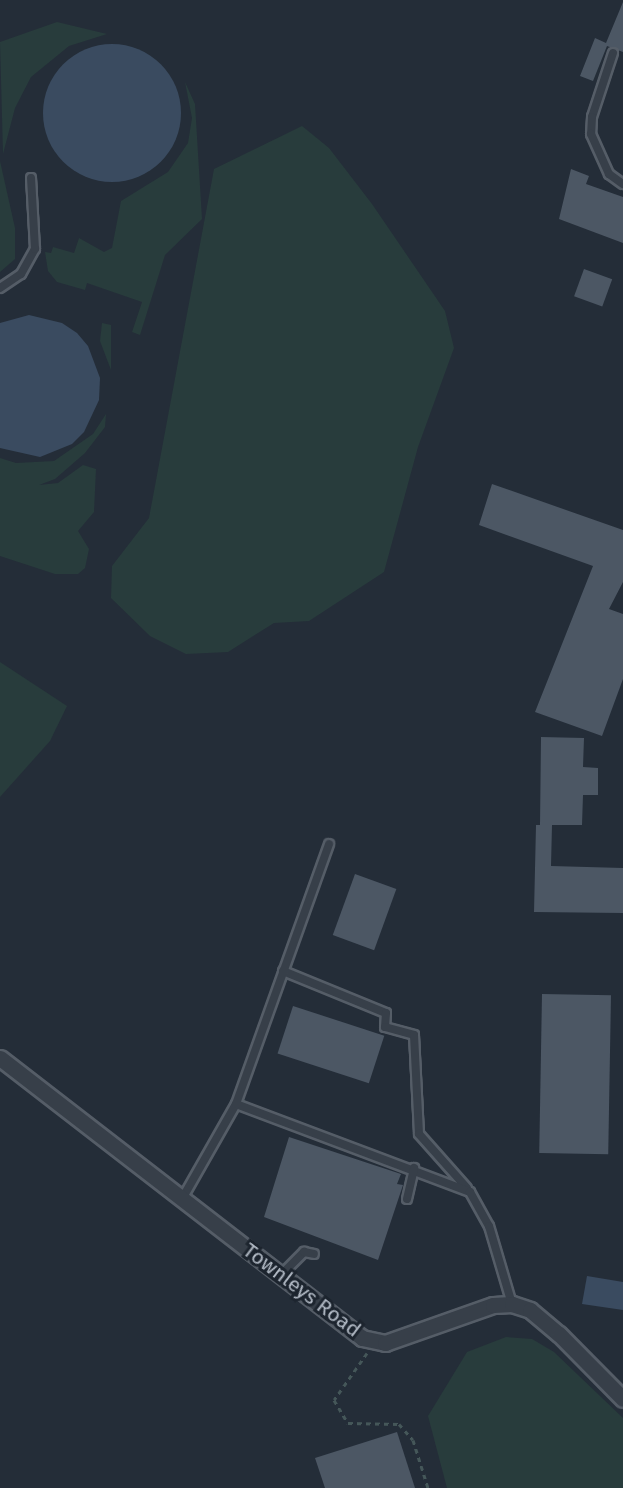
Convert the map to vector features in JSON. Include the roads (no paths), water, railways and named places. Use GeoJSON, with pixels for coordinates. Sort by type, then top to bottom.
{"type":"FeatureCollection","features":[{"type":"Feature","properties":{"kind":"street","name":"Townleys Road"},"geometry":{"type":"LineString","coordinates":[[0,1058],[281,1275],[373,1340],[386,1343],[493,1305],[512,1304]]}},
{"type":"Feature","properties":{"kind":"street"},"geometry":{"type":"LineString","coordinates":[[512,1304],[530,1310],[559,1334],[623,1399]]}},
{"type":"Feature","properties":{"kind":"lane"},"geometry":{"type":"LineString","coordinates":[[613,53],[592,117],[591,134],[609,174],[623,184]]}},
{"type":"Feature","properties":{"kind":"lane"},"geometry":{"type":"LineString","coordinates":[[0,288],[21,274],[35,249],[31,178]]}},
{"type":"Feature","properties":{"kind":"lane"},"geometry":{"type":"LineString","coordinates":[[182,1199],[236,1104],[328,844]]}},
{"type":"Feature","properties":{"kind":"lane"},"geometry":{"type":"LineString","coordinates":[[283,971],[386,1013],[385,1027],[414,1035],[419,1134],[470,1192],[489,1226],[512,1304]]}},
{"type":"Feature","properties":{"kind":"lane"},"geometry":{"type":"LineString","coordinates":[[236,1104],[414,1168],[470,1192]]}},
{"type":"Feature","properties":{"kind":"lane"},"geometry":{"type":"LineString","coordinates":[[406,1199],[414,1168]]}},
{"type":"Feature","properties":{"kind":"lane"},"geometry":{"type":"LineString","coordinates":[[281,1275],[304,1252],[314,1254]]}},
{"type":"Feature","properties":{"kind":"water"},"geometry":{"type":"Polygon","coordinates":[[[112,44],[138,49],[161,64],[176,87],[181,113],[176,139],[161,162],[138,177],[112,182],[86,177],[63,162],[48,139],[43,113],[48,87],[63,64],[86,49],[112,44]]]}},
{"type":"Feature","properties":{"kind":"water"},"geometry":{"type":"Polygon","coordinates":[[[29,315],[62,323],[77,333],[88,346],[100,378],[99,400],[84,432],[72,444],[40,457],[0,448],[0,323],[29,315]]]}},
{"type":"Feature","properties":{"kind":"water"},"geometry":{"type":"Polygon","coordinates":[[[587,1276],[623,1282],[623,1310],[582,1304],[587,1276]]]}}]}
